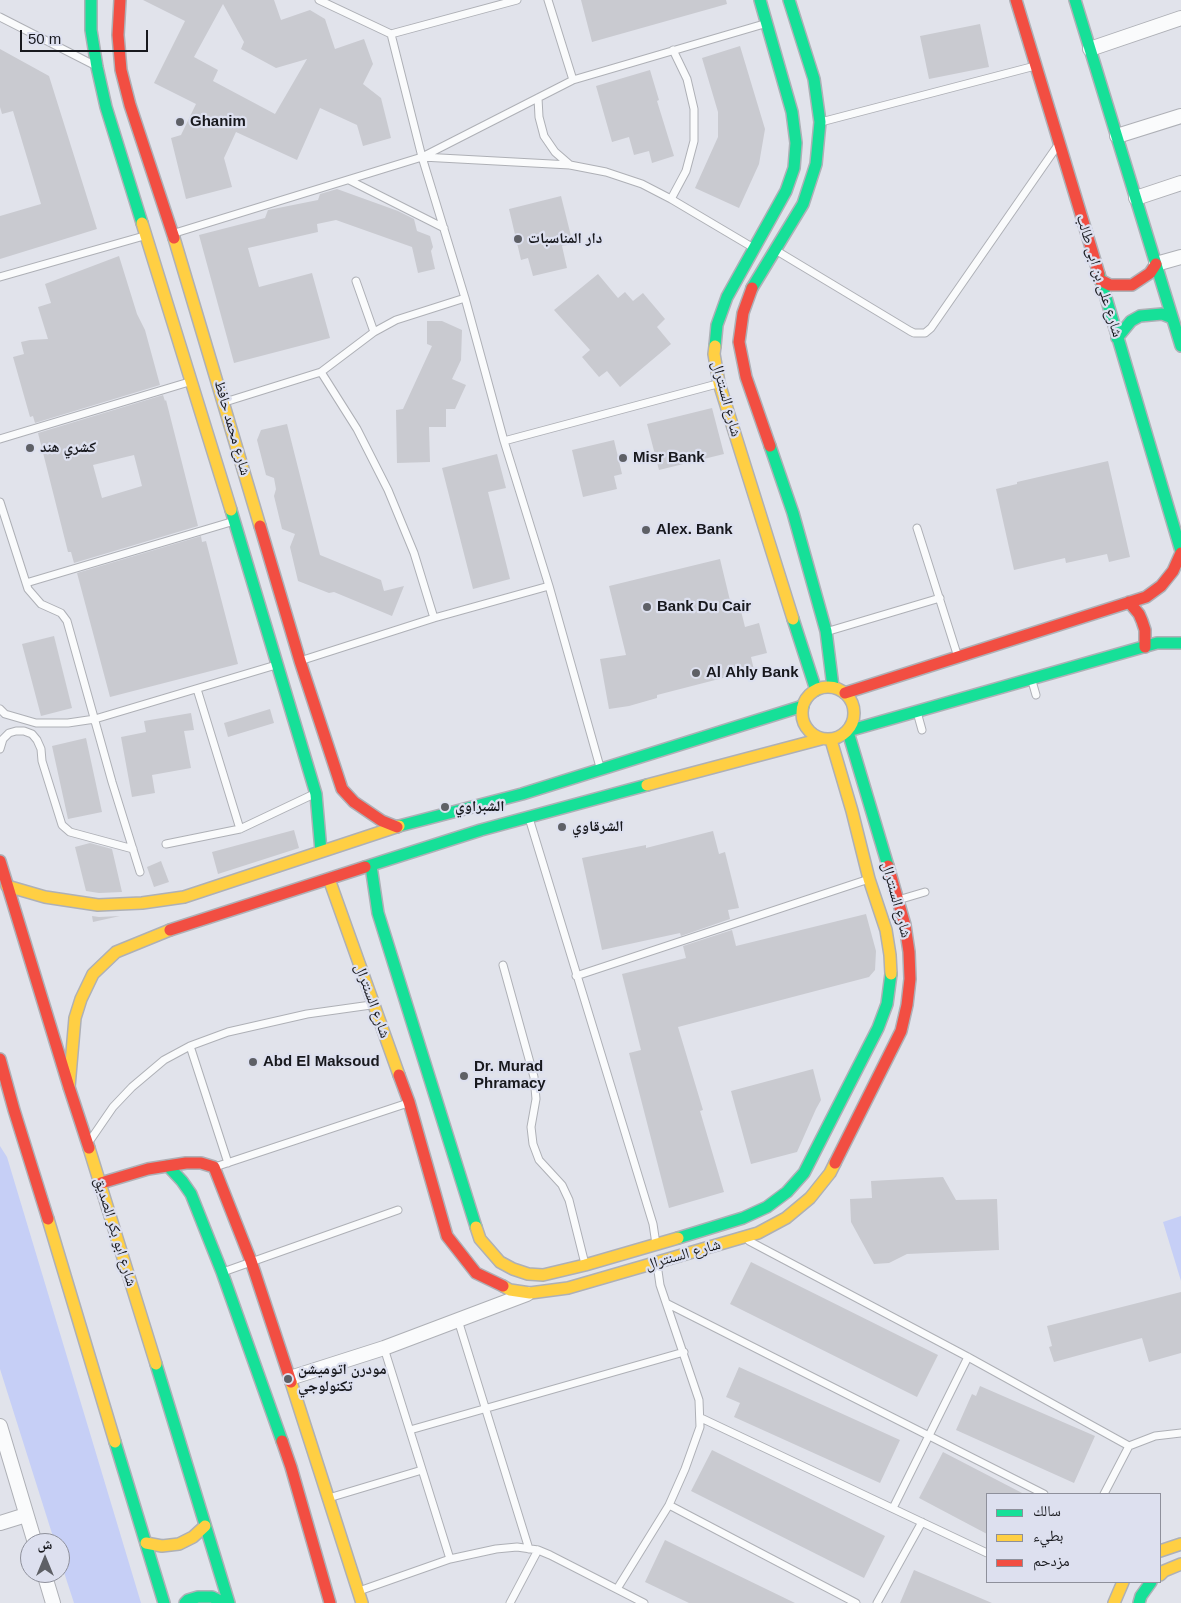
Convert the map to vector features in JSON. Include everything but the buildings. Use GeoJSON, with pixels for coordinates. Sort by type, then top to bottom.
{"type":"FeatureCollection","features":[{"type":"Feature","properties":{"kind":"street","name":"شارع محمد حافظ"},"geometry":{"type":"LineString","coordinates":[[91,0],[91,30],[106,107],[201,409],[316,794],[321,851]]}},
{"type":"Feature","properties":{"kind":"street","name":"شارع محمد حافظ"},"geometry":{"type":"LineString","coordinates":[[120,0],[118,35],[121,70],[130,105],[173,234],[300,661],[342,789],[354,802],[382,821],[397,826]]}},
{"type":"Feature","properties":{"kind":"street","name":"شارع السنترال"},"geometry":{"type":"LineString","coordinates":[[760,0],[792,112],[796,143],[794,168],[786,191],[727,297],[717,325],[714,354],[719,384],[748,427],[793,513],[810,625],[816,690]]}},
{"type":"Feature","properties":{"kind":"street","name":"شارع السنترال"},"geometry":{"type":"LineString","coordinates":[[789,0],[814,79],[820,122],[816,164],[803,204],[750,291],[743,313],[739,342],[746,377],[748,427],[810,625]]}},
{"type":"Feature","properties":{"kind":"street","name":"شارع على بن ابى طالب"},"geometry":{"type":"LineString","coordinates":[[1016,0],[1181,552]]}},
{"type":"Feature","properties":{"kind":"street"},"geometry":{"type":"LineString","coordinates":[[1075,0],[1181,346]]}},
{"type":"Feature","properties":{"kind":"street"},"geometry":{"type":"LineString","coordinates":[[1090,49],[1181,18]]}},
{"type":"Feature","properties":{"kind":"street"},"geometry":{"type":"LineString","coordinates":[[1117,136],[1181,116]]}},
{"type":"Feature","properties":{"kind":"street"},"geometry":{"type":"LineString","coordinates":[[1136,198],[1181,183]]}},
{"type":"Feature","properties":{"kind":"street"},"geometry":{"type":"LineString","coordinates":[[1100,280],[1110,285],[1132,285],[1146,277],[1156,264],[1181,257]]}},
{"type":"Feature","properties":{"kind":"street"},"geometry":{"type":"LineString","coordinates":[[1117,338],[1127,325],[1140,316],[1162,314],[1172,318]]}},
{"type":"Feature","properties":{"kind":"street"},"geometry":{"type":"LineString","coordinates":[[201,409],[224,402]]}},
{"type":"Feature","properties":{"kind":"street"},"geometry":{"type":"LineString","coordinates":[[845,693],[1146,597],[1161,586],[1173,571],[1181,552]]}},
{"type":"Feature","properties":{"kind":"street"},"geometry":{"type":"LineString","coordinates":[[1129,602],[1142,621],[1145,630],[1145,647]]}},
{"type":"Feature","properties":{"kind":"street","name":"شارع السنترال"},"geometry":{"type":"LineString","coordinates":[[810,625],[826,631],[833,687]]}},
{"type":"Feature","properties":{"kind":"street"},"geometry":{"type":"LineString","coordinates":[[848,732],[1157,643],[1181,643]]}},
{"type":"Feature","properties":{"kind":"street"},"geometry":{"type":"LineString","coordinates":[[8,886],[61,900],[113,905],[329,879],[481,830],[843,736],[853,724],[855,710],[853,702],[845,693],[833,687],[816,690],[808,696],[803,706],[802,717],[808,731],[826,739]]}},
{"type":"Feature","properties":{"kind":"street"},"geometry":{"type":"LineString","coordinates":[[70,1087],[75,1018],[81,999],[93,974],[116,952],[174,929],[256,888],[321,851],[397,826],[522,794],[803,706]]}},
{"type":"Feature","properties":{"kind":"street","name":"شارع السنترال"},"geometry":{"type":"LineString","coordinates":[[371,866],[378,913],[442,1166],[447,1236],[476,1273],[510,1290],[530,1293],[568,1288],[591,1282],[743,1238],[758,1233],[786,1218],[810,1198],[830,1173],[901,1031],[909,987],[909,952],[905,926],[848,732]]}},
{"type":"Feature","properties":{"kind":"street","name":"شارع السنترال"},"geometry":{"type":"LineString","coordinates":[[329,879],[409,1102],[480,1239],[489,1251],[500,1262],[513,1269],[528,1274],[543,1275],[656,1245],[743,1218],[767,1207],[787,1192],[804,1172],[878,1028],[887,1004],[891,980],[886,930],[869,879],[852,811],[826,739]]}},
{"type":"Feature","properties":{"kind":"street"},"geometry":{"type":"LineString","coordinates":[[522,794],[529,818]]}},
{"type":"Feature","properties":{"kind":"street"},"geometry":{"type":"LineString","coordinates":[[852,811],[870,806]]}},
{"type":"Feature","properties":{"kind":"street","name":"شارع ابو بكر الصديق"},"geometry":{"type":"LineString","coordinates":[[0,861],[101,1183],[229,1603]]}},
{"type":"Feature","properties":{"kind":"street"},"geometry":{"type":"LineString","coordinates":[[0,1059],[164,1603]]}},
{"type":"Feature","properties":{"kind":"street"},"geometry":{"type":"LineString","coordinates":[[0,1092],[14,1110]]}},
{"type":"Feature","properties":{"kind":"street"},"geometry":{"type":"LineString","coordinates":[[101,1183],[148,1169],[186,1163],[201,1163],[214,1168],[251,1261],[290,1378],[303,1463],[330,1603]]}},
{"type":"Feature","properties":{"kind":"street"},"geometry":{"type":"LineString","coordinates":[[168,1166],[191,1194],[303,1463],[329,1498],[362,1603]]}},
{"type":"Feature","properties":{"kind":"street"},"geometry":{"type":"LineString","coordinates":[[290,1378],[384,1348],[530,1293]]}},
{"type":"Feature","properties":{"kind":"street"},"geometry":{"type":"LineString","coordinates":[[0,1426],[32,1533]]}},
{"type":"Feature","properties":{"kind":"street"},"geometry":{"type":"LineString","coordinates":[[0,1524],[26,1515]]}},
{"type":"Feature","properties":{"kind":"street"},"geometry":{"type":"LineString","coordinates":[[146,1543],[162,1546],[178,1544],[193,1537],[205,1526]]}},
{"type":"Feature","properties":{"kind":"street"},"geometry":{"type":"LineString","coordinates":[[1161,1551],[1181,1544]]}},
{"type":"Feature","properties":{"kind":"street"},"geometry":{"type":"LineString","coordinates":[[1161,1574],[1181,1564]]}},
{"type":"Feature","properties":{"kind":"street"},"geometry":{"type":"LineString","coordinates":[[47,1583],[53,1603]]}},
{"type":"Feature","properties":{"kind":"street"},"geometry":{"type":"LineString","coordinates":[[1114,1603],[1119,1583]]}},
{"type":"Feature","properties":{"kind":"street"},"geometry":{"type":"LineString","coordinates":[[1139,1603],[1141,1596],[1150,1583]]}},
{"type":"Feature","properties":{"kind":"street"},"geometry":{"type":"LineString","coordinates":[[185,1603],[198,1597],[212,1597],[224,1603]]}},
{"type":"Feature","properties":{"kind":"lane"},"geometry":{"type":"LineString","coordinates":[[319,0],[391,34],[517,0]]}},
{"type":"Feature","properties":{"kind":"lane"},"geometry":{"type":"LineString","coordinates":[[548,0],[573,80]]}},
{"type":"Feature","properties":{"kind":"lane"},"geometry":{"type":"LineString","coordinates":[[0,17],[97,67]]}},
{"type":"Feature","properties":{"kind":"lane"},"geometry":{"type":"LineString","coordinates":[[173,234],[422,157],[573,80],[767,23]]}},
{"type":"Feature","properties":{"kind":"lane"},"geometry":{"type":"LineString","coordinates":[[391,34],[422,157],[465,298],[504,441],[549,586],[600,770]]}},
{"type":"Feature","properties":{"kind":"lane"},"geometry":{"type":"LineString","coordinates":[[671,199],[686,171],[694,141],[694,110],[687,79],[673,50]]}},
{"type":"Feature","properties":{"kind":"lane"},"geometry":{"type":"LineString","coordinates":[[820,122],[1036,66]]}},
{"type":"Feature","properties":{"kind":"lane"},"geometry":{"type":"LineString","coordinates":[[538,98],[539,117],[544,136],[555,152],[570,165]]}},
{"type":"Feature","properties":{"kind":"lane"},"geometry":{"type":"LineString","coordinates":[[775,250],[910,331],[925,333],[932,328],[1060,142]]}},
{"type":"Feature","properties":{"kind":"lane"},"geometry":{"type":"LineString","coordinates":[[422,157],[570,165],[606,172],[642,184],[754,248]]}},
{"type":"Feature","properties":{"kind":"lane"},"geometry":{"type":"LineString","coordinates":[[349,180],[444,228]]}},
{"type":"Feature","properties":{"kind":"lane"},"geometry":{"type":"LineString","coordinates":[[0,277],[146,235]]}},
{"type":"Feature","properties":{"kind":"lane"},"geometry":{"type":"LineString","coordinates":[[356,281],[374,332]]}},
{"type":"Feature","properties":{"kind":"lane"},"geometry":{"type":"LineString","coordinates":[[224,402],[321,372],[374,332],[396,320],[465,298]]}},
{"type":"Feature","properties":{"kind":"lane"},"geometry":{"type":"LineString","coordinates":[[321,372],[357,429],[388,490],[414,553],[434,618]]}},
{"type":"Feature","properties":{"kind":"lane"},"geometry":{"type":"LineString","coordinates":[[0,440],[192,381]]}},
{"type":"Feature","properties":{"kind":"lane"},"geometry":{"type":"LineString","coordinates":[[504,441],[719,384]]}},
{"type":"Feature","properties":{"kind":"lane"},"geometry":{"type":"LineString","coordinates":[[0,502],[26,583],[36,600],[61,613],[67,621],[140,872]]}},
{"type":"Feature","properties":{"kind":"lane"},"geometry":{"type":"LineString","coordinates":[[26,583],[235,521]]}},
{"type":"Feature","properties":{"kind":"lane"},"geometry":{"type":"LineString","coordinates":[[917,528],[958,657]]}},
{"type":"Feature","properties":{"kind":"lane"},"geometry":{"type":"LineString","coordinates":[[300,661],[434,618],[549,586]]}},
{"type":"Feature","properties":{"kind":"lane"},"geometry":{"type":"LineString","coordinates":[[826,631],[940,598]]}},
{"type":"Feature","properties":{"kind":"lane"},"geometry":{"type":"LineString","coordinates":[[0,710],[6,714],[36,723],[68,723],[95,719],[278,664]]}},
{"type":"Feature","properties":{"kind":"lane"},"geometry":{"type":"LineString","coordinates":[[1031,679],[1036,695]]}},
{"type":"Feature","properties":{"kind":"lane"},"geometry":{"type":"LineString","coordinates":[[198,689],[240,829]]}},
{"type":"Feature","properties":{"kind":"lane"},"geometry":{"type":"LineString","coordinates":[[916,712],[922,730]]}},
{"type":"Feature","properties":{"kind":"lane"},"geometry":{"type":"LineString","coordinates":[[0,749],[3,739],[9,733],[24,731],[32,734],[41,749],[42,761],[62,824],[70,832],[133,850]]}},
{"type":"Feature","properties":{"kind":"lane"},"geometry":{"type":"LineString","coordinates":[[166,844],[240,829],[316,794]]}},
{"type":"Feature","properties":{"kind":"lane"},"geometry":{"type":"LineString","coordinates":[[529,818],[653,1224],[660,1285],[699,1400],[701,1418],[697,1436],[685,1469],[669,1505],[617,1589]]}},
{"type":"Feature","properties":{"kind":"lane"},"geometry":{"type":"LineString","coordinates":[[576,976],[869,879]]}},
{"type":"Feature","properties":{"kind":"lane"},"geometry":{"type":"LineString","coordinates":[[898,900],[925,892]]}},
{"type":"Feature","properties":{"kind":"lane"},"geometry":{"type":"LineString","coordinates":[[503,966],[534,1077],[536,1099],[531,1127],[533,1144],[539,1160],[562,1185],[569,1200],[591,1282]]}},
{"type":"Feature","properties":{"kind":"lane"},"geometry":{"type":"LineString","coordinates":[[88,1143],[113,1107],[132,1087],[164,1060],[190,1046],[228,1032],[307,1014],[373,1005]]}},
{"type":"Feature","properties":{"kind":"lane"},"geometry":{"type":"LineString","coordinates":[[190,1046],[228,1163]]}},
{"type":"Feature","properties":{"kind":"lane"},"geometry":{"type":"LineString","coordinates":[[214,1168],[409,1102]]}},
{"type":"Feature","properties":{"kind":"lane"},"geometry":{"type":"LineString","coordinates":[[222,1272],[398,1210]]}},
{"type":"Feature","properties":{"kind":"lane"},"geometry":{"type":"LineString","coordinates":[[743,1238],[968,1357],[1129,1446]]}},
{"type":"Feature","properties":{"kind":"lane"},"geometry":{"type":"LineString","coordinates":[[668,1304],[1042,1493]]}},
{"type":"Feature","properties":{"kind":"lane"},"geometry":{"type":"LineString","coordinates":[[458,1320],[529,1549]]}},
{"type":"Feature","properties":{"kind":"lane"},"geometry":{"type":"LineString","coordinates":[[384,1348],[450,1559]]}},
{"type":"Feature","properties":{"kind":"lane"},"geometry":{"type":"LineString","coordinates":[[410,1430],[684,1352]]}},
{"type":"Feature","properties":{"kind":"lane"},"geometry":{"type":"LineString","coordinates":[[893,1508],[968,1357]]}},
{"type":"Feature","properties":{"kind":"lane"},"geometry":{"type":"LineString","coordinates":[[701,1418],[986,1553]]}},
{"type":"Feature","properties":{"kind":"lane"},"geometry":{"type":"LineString","coordinates":[[1105,1493],[1129,1446],[1155,1436],[1181,1433]]}},
{"type":"Feature","properties":{"kind":"lane"},"geometry":{"type":"LineString","coordinates":[[329,1498],[422,1470]]}},
{"type":"Feature","properties":{"kind":"lane"},"geometry":{"type":"LineString","coordinates":[[669,1505],[856,1603]]}},
{"type":"Feature","properties":{"kind":"lane"},"geometry":{"type":"LineString","coordinates":[[877,1603],[922,1522]]}},
{"type":"Feature","properties":{"kind":"lane"},"geometry":{"type":"LineString","coordinates":[[358,1591],[450,1559],[496,1549],[517,1547],[538,1550],[550,1555],[644,1603]]}},
{"type":"Feature","properties":{"kind":"lane"},"geometry":{"type":"LineString","coordinates":[[510,1603],[538,1550]]}},
{"type":"Feature","properties":{"kind":"shaded area"},"geometry":{"type":"Polygon","coordinates":[[[0,1146],[7,1157],[141,1603],[74,1603],[67,1583],[70,1583],[70,1533],[52,1533],[0,1369],[0,1146]]]}},
{"type":"Feature","properties":{"kind":"shaded area"},"geometry":{"type":"Polygon","coordinates":[[[1181,1216],[1181,1281],[1163,1222],[1181,1216]]]}},
{"type":"Feature","properties":{"kind":"traffic: fast"},"geometry":{"type":"LineString","coordinates":[[91,0],[91,30],[106,107],[142,223]]}},
{"type":"Feature","properties":{"kind":"traffic: fast"},"geometry":{"type":"LineString","coordinates":[[715,346],[717,325],[727,297],[786,191],[794,168],[796,143],[792,112],[760,0]]}},
{"type":"Feature","properties":{"kind":"traffic: fast"},"geometry":{"type":"LineString","coordinates":[[752,288],[803,204],[816,164],[820,122],[814,79],[789,0]]}},
{"type":"Feature","properties":{"kind":"traffic: fast"},"geometry":{"type":"LineString","coordinates":[[1075,0],[1181,346]]}},
{"type":"Feature","properties":{"kind":"traffic: fast"},"geometry":{"type":"LineString","coordinates":[[1099,274],[1181,551]]}},
{"type":"Feature","properties":{"kind":"traffic: fast"},"geometry":{"type":"LineString","coordinates":[[1117,338],[1131,321],[1140,316],[1162,314],[1172,318]]}},
{"type":"Feature","properties":{"kind":"traffic: fast"},"geometry":{"type":"LineString","coordinates":[[770,446],[793,513],[826,631],[833,687]]}},
{"type":"Feature","properties":{"kind":"traffic: fast"},"geometry":{"type":"LineString","coordinates":[[231,510],[316,794],[321,851]]}},
{"type":"Feature","properties":{"kind":"traffic: fast"},"geometry":{"type":"LineString","coordinates":[[793,619],[816,690]]}},
{"type":"Feature","properties":{"kind":"traffic: fast"},"geometry":{"type":"LineString","coordinates":[[848,731],[1157,643],[1181,643]]}},
{"type":"Feature","properties":{"kind":"traffic: fast"},"geometry":{"type":"LineString","coordinates":[[399,826],[522,794],[803,706]]}},
{"type":"Feature","properties":{"kind":"traffic: fast"},"geometry":{"type":"LineString","coordinates":[[848,732],[888,866]]}},
{"type":"Feature","properties":{"kind":"traffic: fast"},"geometry":{"type":"LineString","coordinates":[[365,867],[481,830],[647,785]]}},
{"type":"Feature","properties":{"kind":"traffic: fast"},"geometry":{"type":"LineString","coordinates":[[371,866],[378,913],[476,1227]]}},
{"type":"Feature","properties":{"kind":"traffic: fast"},"geometry":{"type":"LineString","coordinates":[[678,1238],[743,1218],[767,1207],[787,1192],[804,1173],[878,1028],[887,1004],[891,974]]}},
{"type":"Feature","properties":{"kind":"traffic: fast"},"geometry":{"type":"LineString","coordinates":[[168,1166],[191,1194],[222,1272],[282,1441]]}},
{"type":"Feature","properties":{"kind":"traffic: fast"},"geometry":{"type":"LineString","coordinates":[[156,1364],[229,1603]]}},
{"type":"Feature","properties":{"kind":"traffic: fast"},"geometry":{"type":"LineString","coordinates":[[115,1442],[164,1603]]}},
{"type":"Feature","properties":{"kind":"traffic: fast"},"geometry":{"type":"LineString","coordinates":[[1139,1603],[1141,1596],[1150,1583]]}},
{"type":"Feature","properties":{"kind":"traffic: fast"},"geometry":{"type":"LineString","coordinates":[[185,1603],[198,1597],[212,1597],[224,1603]]}},
{"type":"Feature","properties":{"kind":"traffic: slow"},"geometry":{"type":"LineString","coordinates":[[142,223],[231,510]]}},
{"type":"Feature","properties":{"kind":"traffic: slow"},"geometry":{"type":"LineString","coordinates":[[174,238],[260,526]]}},
{"type":"Feature","properties":{"kind":"traffic: slow"},"geometry":{"type":"LineString","coordinates":[[715,346],[714,354],[719,383],[793,619]]}},
{"type":"Feature","properties":{"kind":"traffic: slow"},"geometry":{"type":"LineString","coordinates":[[823,687],[833,687],[847,694],[854,708],[854,713],[854,718],[847,732],[833,739],[823,739],[813,735],[806,728],[802,718],[802,708],[806,698],[813,691],[823,687]]}},
{"type":"Feature","properties":{"kind":"traffic: slow"},"geometry":{"type":"LineString","coordinates":[[647,785],[821,739]]}},
{"type":"Feature","properties":{"kind":"traffic: slow"},"geometry":{"type":"LineString","coordinates":[[831,740],[852,811],[869,879],[886,930],[891,974]]}},
{"type":"Feature","properties":{"kind":"traffic: slow"},"geometry":{"type":"LineString","coordinates":[[7,886],[45,897],[98,905],[142,903],[184,897],[399,826]]}},
{"type":"Feature","properties":{"kind":"traffic: slow"},"geometry":{"type":"LineString","coordinates":[[329,879],[399,1075]]}},
{"type":"Feature","properties":{"kind":"traffic: slow"},"geometry":{"type":"LineString","coordinates":[[69,1087],[75,1018],[81,999],[93,974],[116,952],[170,930]]}},
{"type":"Feature","properties":{"kind":"traffic: slow"},"geometry":{"type":"LineString","coordinates":[[89,1148],[156,1364]]}},
{"type":"Feature","properties":{"kind":"traffic: slow"},"geometry":{"type":"LineString","coordinates":[[503,1286],[510,1290],[530,1293],[568,1288],[758,1233],[786,1218],[810,1198],[830,1173],[835,1163]]}},
{"type":"Feature","properties":{"kind":"traffic: slow"},"geometry":{"type":"LineString","coordinates":[[48,1219],[115,1442]]}},
{"type":"Feature","properties":{"kind":"traffic: slow"},"geometry":{"type":"LineString","coordinates":[[476,1227],[480,1239],[500,1262],[528,1274],[543,1275],[678,1238]]}},
{"type":"Feature","properties":{"kind":"traffic: slow"},"geometry":{"type":"LineString","coordinates":[[291,1382],[362,1603]]}},
{"type":"Feature","properties":{"kind":"traffic: slow"},"geometry":{"type":"LineString","coordinates":[[146,1543],[162,1546],[179,1544],[193,1537],[205,1526]]}},
{"type":"Feature","properties":{"kind":"traffic: slow"},"geometry":{"type":"LineString","coordinates":[[1161,1551],[1181,1544]]}},
{"type":"Feature","properties":{"kind":"traffic: slow"},"geometry":{"type":"LineString","coordinates":[[1161,1574],[1181,1564]]}},
{"type":"Feature","properties":{"kind":"traffic: slow"},"geometry":{"type":"LineString","coordinates":[[1114,1603],[1123,1583]]}},
{"type":"Feature","properties":{"kind":"traffic: jam"},"geometry":{"type":"LineString","coordinates":[[120,0],[118,35],[121,70],[130,105],[174,238]]}},
{"type":"Feature","properties":{"kind":"traffic: jam"},"geometry":{"type":"LineString","coordinates":[[1016,0],[1099,274]]}},
{"type":"Feature","properties":{"kind":"traffic: jam"},"geometry":{"type":"LineString","coordinates":[[1100,280],[1110,285],[1132,285],[1150,273],[1156,264]]}},
{"type":"Feature","properties":{"kind":"traffic: jam"},"geometry":{"type":"LineString","coordinates":[[752,288],[743,313],[739,342],[746,377],[770,446]]}},
{"type":"Feature","properties":{"kind":"traffic: jam"},"geometry":{"type":"LineString","coordinates":[[260,526],[300,661],[342,789],[354,802],[382,821],[397,827]]}},
{"type":"Feature","properties":{"kind":"traffic: jam"},"geometry":{"type":"LineString","coordinates":[[845,693],[1146,597],[1161,586],[1173,571],[1181,553]]}},
{"type":"Feature","properties":{"kind":"traffic: jam"},"geometry":{"type":"LineString","coordinates":[[1129,602],[1142,621],[1145,630],[1145,647]]}},
{"type":"Feature","properties":{"kind":"traffic: jam"},"geometry":{"type":"LineString","coordinates":[[0,861],[89,1148]]}},
{"type":"Feature","properties":{"kind":"traffic: jam"},"geometry":{"type":"LineString","coordinates":[[835,1163],[901,1031],[907,1005],[910,979],[909,952],[905,925],[888,866]]}},
{"type":"Feature","properties":{"kind":"traffic: jam"},"geometry":{"type":"LineString","coordinates":[[170,930],[365,867]]}},
{"type":"Feature","properties":{"kind":"traffic: jam"},"geometry":{"type":"LineString","coordinates":[[0,1059],[48,1219]]}},
{"type":"Feature","properties":{"kind":"traffic: jam"},"geometry":{"type":"LineString","coordinates":[[399,1075],[409,1102],[447,1236],[476,1273],[503,1286]]}},
{"type":"Feature","properties":{"kind":"traffic: jam"},"geometry":{"type":"LineString","coordinates":[[101,1183],[148,1169],[186,1163],[201,1163],[214,1167],[251,1261],[291,1382]]}},
{"type":"Feature","properties":{"kind":"traffic: jam"},"geometry":{"type":"LineString","coordinates":[[282,1441],[330,1603]]}},
{"type":"Feature","properties":{"kind":"place","name":"Ghanim"},"geometry":{"type":"Point","coordinates":[180,122]}},
{"type":"Feature","properties":{"kind":"place","name":"دار المناسبات"},"geometry":{"type":"Point","coordinates":[518,239]}},
{"type":"Feature","properties":{"kind":"place","name":"كشري هند"},"geometry":{"type":"Point","coordinates":[30,448]}},
{"type":"Feature","properties":{"kind":"place","name":"Misr Bank"},"geometry":{"type":"Point","coordinates":[623,458]}},
{"type":"Feature","properties":{"kind":"place","name":"Alex. Bank"},"geometry":{"type":"Point","coordinates":[646,530]}},
{"type":"Feature","properties":{"kind":"place","name":"Bank Du Cair"},"geometry":{"type":"Point","coordinates":[647,607]}},
{"type":"Feature","properties":{"kind":"place","name":"Al Ahly Bank"},"geometry":{"type":"Point","coordinates":[696,673]}},
{"type":"Feature","properties":{"kind":"place","name":"الشبراوي"},"geometry":{"type":"Point","coordinates":[445,807]}},
{"type":"Feature","properties":{"kind":"place","name":"الشرقاوي"},"geometry":{"type":"Point","coordinates":[562,827]}},
{"type":"Feature","properties":{"kind":"place","name":"Abd El Maksoud"},"geometry":{"type":"Point","coordinates":[253,1062]}},
{"type":"Feature","properties":{"kind":"place","name":"Dr. Murad Phramacy"},"geometry":{"type":"Point","coordinates":[464,1076]}},
{"type":"Feature","properties":{"kind":"place","name":"مودرن اتوميشن تكنولوجي"},"geometry":{"type":"Point","coordinates":[288,1379]}}]}
